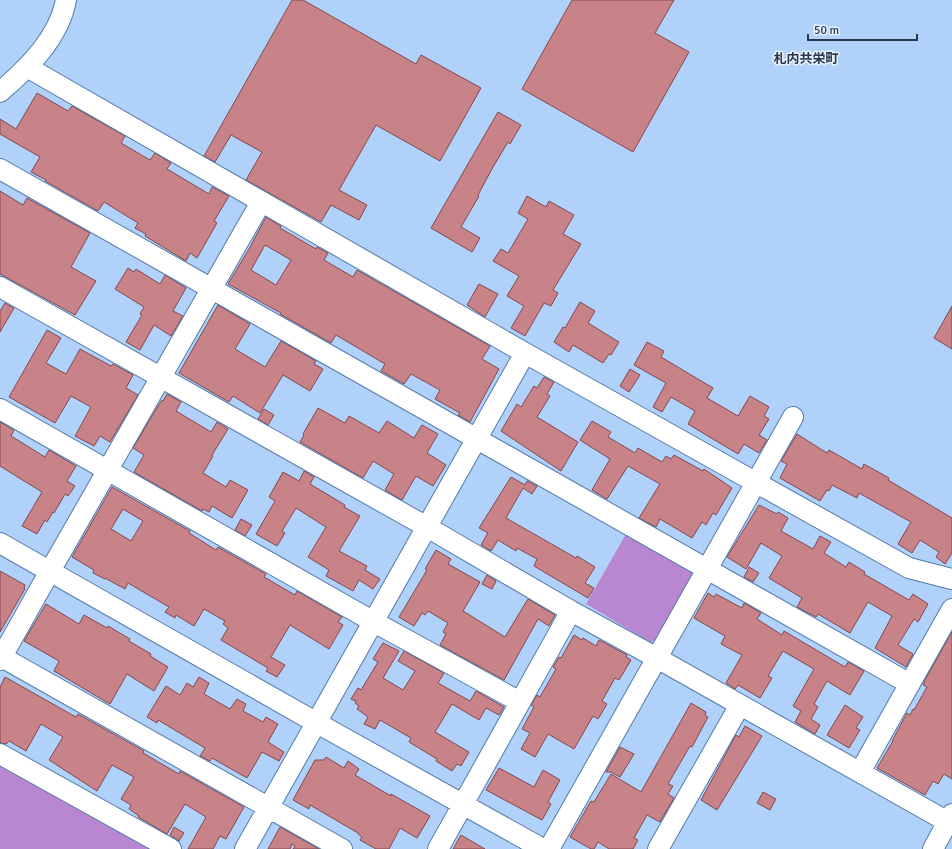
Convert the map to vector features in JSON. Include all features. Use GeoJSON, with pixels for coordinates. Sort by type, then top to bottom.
{"type":"FeatureCollection","features":[{"type":"Feature","properties":{"kind":"street"},"geometry":{"type":"LineString","coordinates":[[0,92],[28,67],[49,40],[60,20],[66,0]]}},
{"type":"Feature","properties":{"kind":"street"},"geometry":{"type":"LineString","coordinates":[[28,67],[525,353],[909,568],[952,579]]}},
{"type":"Feature","properties":{"kind":"street"},"geometry":{"type":"LineString","coordinates":[[0,169],[706,570],[910,684]]}},
{"type":"Feature","properties":{"kind":"street"},"geometry":{"type":"LineString","coordinates":[[261,202],[0,658],[342,849]]}},
{"type":"Feature","properties":{"kind":"street"},"geometry":{"type":"LineString","coordinates":[[0,287],[428,527],[571,611],[860,772],[950,818],[933,849]]}},
{"type":"Feature","properties":{"kind":"street"},"geometry":{"type":"LineString","coordinates":[[245,849],[525,353]]}},
{"type":"Feature","properties":{"kind":"street"},"geometry":{"type":"LineString","coordinates":[[0,409],[374,622],[520,702]]}},
{"type":"Feature","properties":{"kind":"street"},"geometry":{"type":"LineString","coordinates":[[549,849],[793,416]]}},
{"type":"Feature","properties":{"kind":"street"},"geometry":{"type":"LineString","coordinates":[[0,542],[317,723],[543,849]]}},
{"type":"Feature","properties":{"kind":"street"},"geometry":{"type":"LineString","coordinates":[[860,772],[952,609]]}},
{"type":"Feature","properties":{"kind":"street"},"geometry":{"type":"LineString","coordinates":[[438,849],[571,611]]}},
{"type":"Feature","properties":{"kind":"street"},"geometry":{"type":"LineString","coordinates":[[658,849],[740,705]]}},
{"type":"Feature","properties":{"kind":"street"},"geometry":{"type":"LineString","coordinates":[[0,754],[171,849]]}},
{"type":"Feature","properties":{"kind":"shaded area"},"geometry":{"type":"Polygon","coordinates":[[[626,534],[691,570],[693,576],[656,640],[650,642],[586,604],[626,534]]]}},
{"type":"Feature","properties":{"kind":"shaded area"},"geometry":{"type":"Polygon","coordinates":[[[0,765],[2,765],[149,849],[0,849],[0,765]]]}},
{"type":"Feature","properties":{"kind":"building"},"geometry":{"type":"Polygon","coordinates":[[[292,0],[303,0],[416,64],[421,55],[481,88],[440,161],[376,125],[339,190],[367,205],[359,220],[331,205],[321,222],[246,180],[262,152],[231,135],[215,162],[204,156],[292,0]]]}},
{"type":"Feature","properties":{"kind":"building"},"geometry":{"type":"Polygon","coordinates":[[[572,0],[674,0],[655,33],[689,52],[633,152],[522,89],[572,0]]]}},
{"type":"Feature","properties":{"kind":"building"},"geometry":{"type":"Polygon","coordinates":[[[37,93],[68,111],[72,106],[125,136],[121,143],[150,160],[155,153],[171,163],[167,169],[209,194],[212,187],[229,196],[214,221],[217,223],[197,258],[190,253],[186,261],[145,236],[146,234],[135,228],[138,223],[104,202],[98,211],[31,172],[40,157],[0,134],[0,119],[16,129],[37,93]]]}},
{"type":"Feature","properties":{"kind":"building"},"geometry":{"type":"Polygon","coordinates":[[[498,112],[521,125],[510,144],[508,142],[493,167],[478,195],[479,196],[461,227],[480,238],[472,252],[431,228],[498,112]]]}},
{"type":"Feature","properties":{"kind":"building"},"geometry":{"type":"Polygon","coordinates":[[[0,191],[23,205],[27,198],[90,233],[71,267],[96,281],[75,315],[0,274],[0,191]]]}},
{"type":"Feature","properties":{"kind":"building"},"geometry":{"type":"Polygon","coordinates":[[[527,196],[546,207],[549,201],[574,215],[563,234],[581,244],[553,290],[558,293],[551,306],[544,303],[525,336],[511,328],[524,306],[507,296],[519,276],[493,261],[501,249],[508,253],[528,219],[518,213],[527,196]]]}},
{"type":"Feature","properties":{"kind":"building"},"geometry":{"type":"Polygon","coordinates":[[[266,217],[281,226],[280,228],[316,249],[317,247],[328,253],[324,260],[353,277],[357,270],[490,346],[482,359],[499,369],[470,422],[458,415],[460,413],[435,399],[440,390],[411,374],[404,384],[381,371],[385,364],[336,335],[331,343],[228,284],[266,217]],[[265,245],[251,270],[276,285],[291,260],[265,245]]]}},
{"type":"Feature","properties":{"kind":"building"},"geometry":{"type":"Polygon","coordinates":[[[128,268],[134,272],[136,269],[160,284],[165,275],[186,288],[173,311],[183,316],[171,336],[154,325],[140,350],[126,342],[142,315],[140,314],[144,307],[115,289],[128,268]]]}},
{"type":"Feature","properties":{"kind":"building"},"geometry":{"type":"Polygon","coordinates":[[[479,284],[498,294],[485,317],[467,305],[479,284]]]}},
{"type":"Feature","properties":{"kind":"building"},"geometry":{"type":"Polygon","coordinates":[[[580,302],[595,311],[588,323],[619,342],[611,355],[609,354],[603,363],[573,345],[569,352],[554,342],[563,327],[565,328],[580,302]]]}},
{"type":"Feature","properties":{"kind":"building"},"geometry":{"type":"Polygon","coordinates":[[[5,303],[14,308],[0,332],[0,311],[5,303]]]}},
{"type":"Feature","properties":{"kind":"building"},"geometry":{"type":"Polygon","coordinates":[[[218,305],[250,324],[235,349],[265,367],[281,341],[316,361],[314,364],[323,369],[310,391],[283,375],[260,413],[233,396],[229,402],[179,373],[218,305]]]}},
{"type":"Feature","properties":{"kind":"building"},"geometry":{"type":"Polygon","coordinates":[[[952,306],[952,349],[934,338],[952,306]]]}},
{"type":"Feature","properties":{"kind":"building"},"geometry":{"type":"Polygon","coordinates":[[[47,330],[61,338],[46,363],[66,374],[80,349],[111,366],[113,364],[133,375],[126,388],[138,395],[110,442],[100,436],[94,446],[75,436],[91,407],[71,396],[55,423],[9,397],[47,330]]]}},
{"type":"Feature","properties":{"kind":"building"},"geometry":{"type":"Polygon","coordinates":[[[647,342],[664,351],[661,357],[713,388],[707,398],[738,416],[750,396],[769,407],[764,416],[769,419],[759,435],[767,440],[759,453],[744,444],[738,454],[688,424],[695,411],[671,397],[662,412],[653,407],[666,383],[634,365],[647,342]]]}},
{"type":"Feature","properties":{"kind":"building"},"geometry":{"type":"Polygon","coordinates":[[[630,369],[640,375],[629,392],[620,386],[630,369]]]}},
{"type":"Feature","properties":{"kind":"building"},"geometry":{"type":"Polygon","coordinates":[[[544,377],[554,382],[547,394],[550,396],[537,417],[578,442],[561,471],[501,431],[517,404],[521,407],[534,386],[537,388],[544,377]]]}},
{"type":"Feature","properties":{"kind":"building"},"geometry":{"type":"Polygon","coordinates":[[[167,394],[181,402],[176,411],[211,432],[217,422],[228,429],[203,473],[226,487],[230,480],[248,490],[232,518],[212,506],[209,512],[203,509],[202,511],[134,472],[144,455],[133,448],[158,406],[167,394]]]}},
{"type":"Feature","properties":{"kind":"building"},"geometry":{"type":"Polygon","coordinates":[[[318,408],[345,423],[349,416],[379,433],[387,421],[414,438],[422,425],[438,434],[427,453],[446,465],[433,486],[416,476],[402,500],[385,490],[394,474],[373,461],[363,478],[300,442],[318,408]]]}},
{"type":"Feature","properties":{"kind":"building"},"geometry":{"type":"Polygon","coordinates":[[[264,409],[274,415],[268,425],[258,419],[264,409]]]}},
{"type":"Feature","properties":{"kind":"building"},"geometry":{"type":"Polygon","coordinates":[[[592,421],[611,432],[608,437],[635,453],[638,448],[662,462],[666,456],[671,459],[674,455],[703,471],[704,469],[732,488],[716,515],[713,513],[706,525],[702,522],[692,538],[660,519],[656,527],[639,518],[660,484],[628,466],[607,499],[592,490],[610,459],[580,440],[592,421]]]}},
{"type":"Feature","properties":{"kind":"building"},"geometry":{"type":"Polygon","coordinates":[[[0,422],[14,430],[11,436],[45,457],[49,450],[76,466],[67,481],[75,486],[68,496],[65,494],[54,513],[53,512],[47,522],[45,520],[37,534],[22,526],[42,492],[0,466],[0,422]]]}},
{"type":"Feature","properties":{"kind":"building"},"geometry":{"type":"Polygon","coordinates":[[[797,434],[827,453],[829,450],[862,469],[864,464],[952,518],[952,553],[945,564],[936,557],[939,552],[920,540],[912,553],[898,544],[911,522],[859,493],[857,498],[832,485],[820,501],[780,478],[787,464],[781,461],[797,434]]]}},
{"type":"Feature","properties":{"kind":"building"},"geometry":{"type":"Polygon","coordinates":[[[304,471],[314,477],[310,484],[360,516],[339,551],[367,566],[365,570],[380,579],[373,589],[359,580],[353,591],[326,576],[329,570],[308,557],[326,527],[296,508],[282,531],[285,533],[277,546],[256,534],[275,501],[269,497],[283,472],[299,481],[304,471]]]}},
{"type":"Feature","properties":{"kind":"building"},"geometry":{"type":"Polygon","coordinates":[[[511,477],[525,485],[527,481],[537,486],[532,494],[523,488],[506,518],[576,558],[577,556],[595,567],[585,583],[594,588],[588,598],[534,566],[537,559],[517,548],[516,551],[498,540],[491,551],[481,545],[488,533],[479,528],[511,477]]]}},
{"type":"Feature","properties":{"kind":"building"},"geometry":{"type":"Polygon","coordinates":[[[112,487],[190,531],[189,533],[216,550],[218,547],[266,574],[264,577],[295,595],[297,591],[342,617],[338,622],[343,625],[329,649],[290,625],[271,657],[285,665],[277,677],[266,671],[268,668],[221,640],[228,628],[223,624],[225,621],[204,609],[194,626],[176,615],[175,618],[165,612],[169,607],[128,583],[125,589],[93,573],[94,570],[72,557],[112,487]],[[123,509],[111,529],[131,541],[143,521],[123,509]]]}},
{"type":"Feature","properties":{"kind":"building"},"geometry":{"type":"Polygon","coordinates":[[[759,505],[777,514],[778,512],[788,518],[781,531],[813,549],[820,536],[831,542],[824,553],[846,567],[849,562],[865,572],[864,574],[909,600],[913,594],[928,604],[918,622],[914,619],[898,645],[913,654],[906,667],[875,648],[892,616],[868,602],[850,633],[818,614],[816,617],[797,607],[802,598],[769,578],[782,556],[761,543],[746,569],[727,557],[759,505]]]}},
{"type":"Feature","properties":{"kind":"building"},"geometry":{"type":"Polygon","coordinates":[[[241,519],[252,525],[245,536],[235,530],[241,519]]]}},
{"type":"Feature","properties":{"kind":"building"},"geometry":{"type":"Polygon","coordinates":[[[436,550],[451,559],[448,564],[480,582],[463,611],[505,637],[528,599],[555,615],[549,626],[538,619],[504,680],[440,645],[446,634],[443,632],[448,623],[428,611],[425,615],[422,613],[414,626],[399,617],[427,570],[425,569],[436,550]]]}},
{"type":"Feature","properties":{"kind":"building"},"geometry":{"type":"Polygon","coordinates":[[[749,567],[759,573],[753,582],[744,577],[749,567]]]}},
{"type":"Feature","properties":{"kind":"building"},"geometry":{"type":"Polygon","coordinates":[[[0,571],[25,585],[25,589],[0,632],[0,571]]]}},
{"type":"Feature","properties":{"kind":"building"},"geometry":{"type":"Polygon","coordinates":[[[487,575],[496,581],[492,589],[482,584],[487,575]]]}},
{"type":"Feature","properties":{"kind":"building"},"geometry":{"type":"Polygon","coordinates":[[[708,593],[714,597],[716,594],[742,608],[744,603],[761,613],[757,619],[782,635],[784,631],[845,667],[848,662],[864,671],[850,695],[827,681],[814,704],[818,707],[811,719],[820,725],[815,734],[795,722],[801,711],[793,706],[814,669],[783,651],[768,676],[772,678],[760,698],[738,685],[735,689],[726,683],[742,655],[721,644],[725,636],[694,618],[708,593]]]}},
{"type":"Feature","properties":{"kind":"building"},"geometry":{"type":"Polygon","coordinates":[[[46,604],[79,624],[84,615],[107,628],[108,626],[130,639],[129,641],[151,654],[150,656],[168,667],[154,691],[127,674],[110,704],[54,671],[59,661],[24,641],[46,604]]]}},
{"type":"Feature","properties":{"kind":"building"},"geometry":{"type":"Polygon","coordinates":[[[952,632],[952,779],[944,774],[938,784],[933,781],[925,795],[877,768],[907,713],[910,715],[913,709],[914,710],[927,687],[923,685],[926,678],[952,632]]]}},
{"type":"Feature","properties":{"kind":"building"},"geometry":{"type":"Polygon","coordinates":[[[574,635],[582,640],[583,638],[596,646],[599,640],[627,655],[626,657],[631,660],[619,680],[615,678],[602,701],[607,704],[598,719],[593,716],[574,749],[548,734],[535,757],[521,749],[530,733],[522,729],[534,707],[531,705],[537,695],[540,697],[556,669],[553,667],[559,657],[561,658],[574,635]]]}},
{"type":"Feature","properties":{"kind":"building"},"geometry":{"type":"Polygon","coordinates":[[[383,643],[399,651],[383,678],[403,690],[415,671],[398,661],[404,651],[444,673],[438,683],[470,701],[476,691],[504,707],[499,715],[486,708],[479,720],[452,704],[435,732],[469,752],[461,766],[457,764],[452,771],[436,761],[437,759],[409,742],[411,738],[380,720],[375,729],[364,724],[368,717],[357,709],[359,706],[355,703],[356,701],[351,699],[358,688],[361,690],[378,662],[373,659],[383,643]]]}},
{"type":"Feature","properties":{"kind":"building"},"geometry":{"type":"Polygon","coordinates":[[[5,677],[76,717],[78,714],[144,751],[143,753],[179,774],[180,771],[244,807],[226,839],[220,836],[213,849],[188,849],[206,817],[185,804],[167,834],[138,817],[139,816],[129,809],[131,805],[121,799],[134,777],[112,765],[97,791],[49,760],[63,737],[41,724],[26,751],[9,741],[6,744],[0,743],[0,687],[5,677]]]}},
{"type":"Feature","properties":{"kind":"building"},"geometry":{"type":"Polygon","coordinates":[[[199,677],[209,683],[204,694],[230,709],[237,699],[246,704],[243,711],[263,722],[266,717],[278,724],[268,742],[284,752],[279,761],[262,752],[247,778],[212,758],[210,761],[200,756],[205,748],[158,720],[157,723],[147,717],[166,686],[180,695],[187,683],[193,687],[199,677]]]}},
{"type":"Feature","properties":{"kind":"building"},"geometry":{"type":"Polygon","coordinates":[[[691,703],[706,712],[705,715],[708,717],[692,747],[690,746],[668,784],[673,786],[668,794],[674,798],[660,822],[647,815],[634,838],[638,840],[633,849],[609,849],[598,842],[594,849],[591,849],[570,837],[591,801],[594,802],[611,774],[641,792],[691,703]]]}},
{"type":"Feature","properties":{"kind":"building"},"geometry":{"type":"Polygon","coordinates":[[[845,705],[863,717],[856,728],[860,730],[849,748],[827,735],[845,705]]]}},
{"type":"Feature","properties":{"kind":"building"},"geometry":{"type":"Polygon","coordinates":[[[745,726],[762,736],[717,810],[701,800],[736,735],[739,737],[745,726]]]}},
{"type":"Feature","properties":{"kind":"building"},"geometry":{"type":"Polygon","coordinates":[[[620,747],[634,754],[620,777],[611,772],[606,772],[620,747]]]}},
{"type":"Feature","properties":{"kind":"building"},"geometry":{"type":"Polygon","coordinates":[[[326,757],[344,768],[348,761],[359,769],[355,775],[430,816],[417,838],[400,828],[389,849],[376,849],[360,840],[362,837],[358,833],[310,805],[309,809],[293,800],[315,760],[324,760],[326,757]]]}},
{"type":"Feature","properties":{"kind":"building"},"geometry":{"type":"Polygon","coordinates":[[[499,768],[534,787],[543,770],[560,780],[548,802],[551,804],[542,820],[486,790],[499,768]]]}},
{"type":"Feature","properties":{"kind":"building"},"geometry":{"type":"Polygon","coordinates":[[[763,792],[776,799],[770,810],[757,803],[763,792]]]}},
{"type":"Feature","properties":{"kind":"building"},"geometry":{"type":"Polygon","coordinates":[[[174,827],[184,833],[179,841],[170,835],[174,827]]]}},
{"type":"Feature","properties":{"kind":"building"},"geometry":{"type":"Polygon","coordinates":[[[280,827],[319,849],[293,849],[295,846],[292,844],[290,849],[268,849],[280,827]]]}},
{"type":"Feature","properties":{"kind":"building"},"geometry":{"type":"Polygon","coordinates":[[[461,835],[485,849],[453,849],[461,835]]]}},
{"type":"Feature","properties":{"kind":"district","name":"札内共栄町"},"geometry":{"type":"Point","coordinates":[806,58]}}]}
